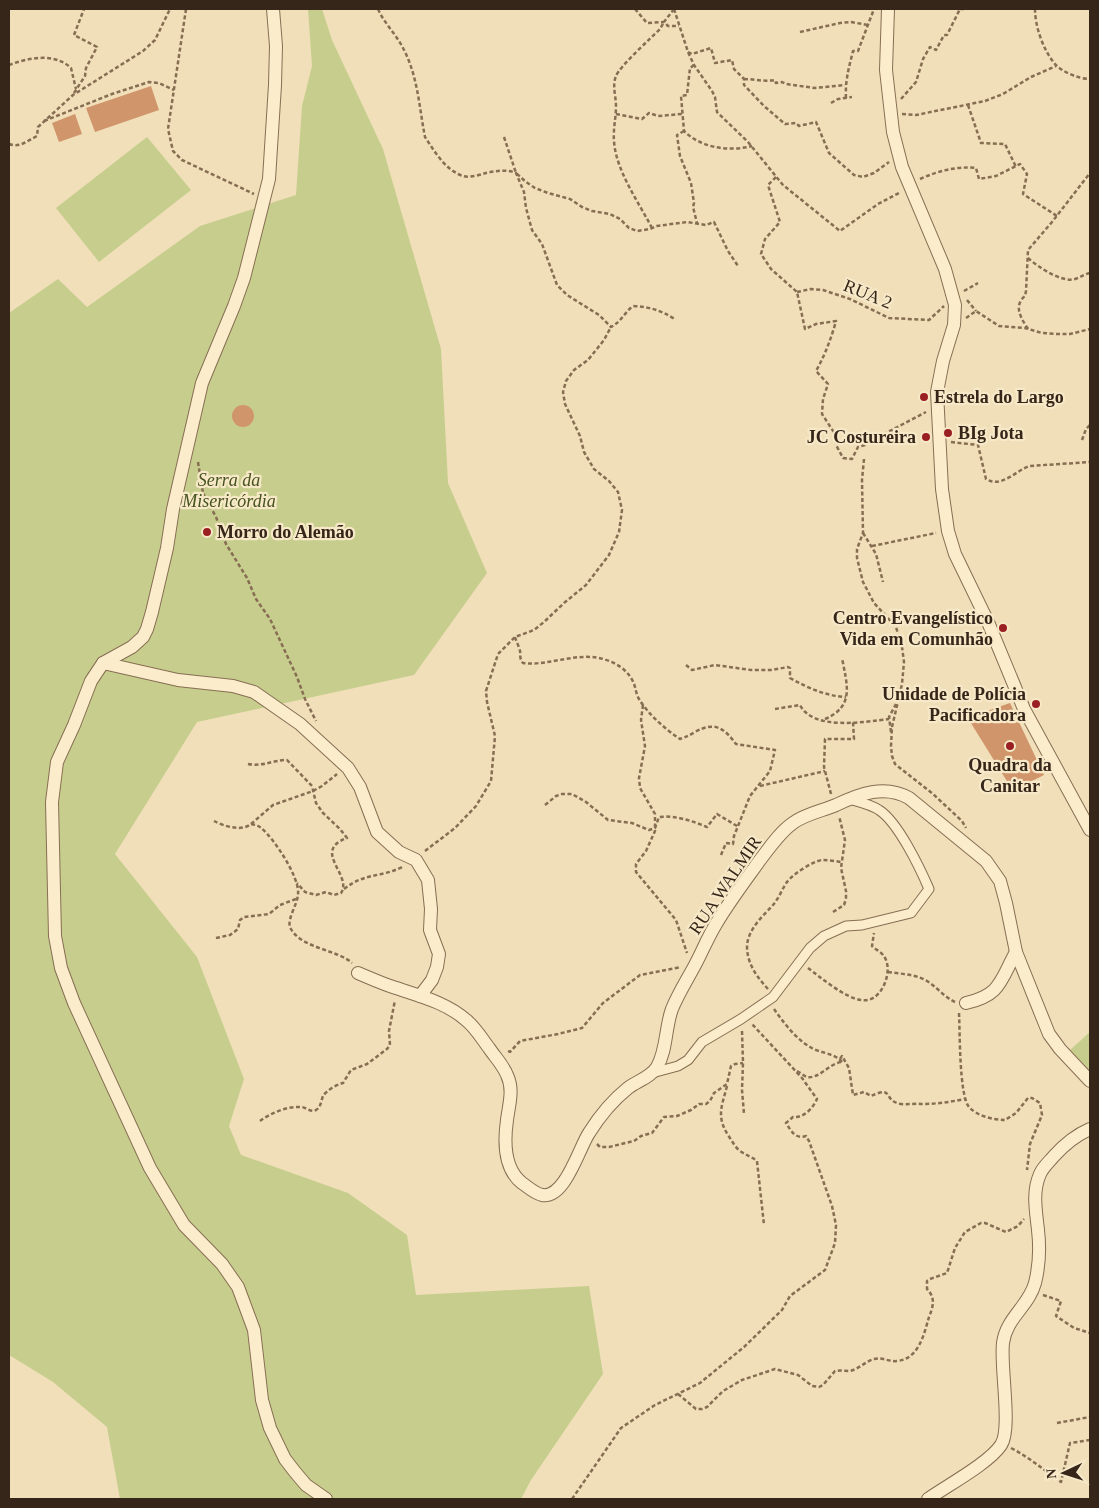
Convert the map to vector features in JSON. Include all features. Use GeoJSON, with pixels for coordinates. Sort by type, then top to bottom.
{"type":"FeatureCollection","features":[{"type":"Feature","properties":{"kind":"street"},"geometry":{"type":"LineString","coordinates":[[273,9],[276,46],[272,155],[269,178],[244,278],[202,383],[147,629],[143,637],[132,647],[103,663],[91,682],[57,762],[52,802],[55,936],[61,968],[74,1003],[155,1176],[184,1225],[222,1264],[238,1287],[254,1330],[262,1400],[270,1428],[285,1459],[306,1485],[326,1499]]}},
{"type":"Feature","properties":{"kind":"street"},"geometry":{"type":"LineString","coordinates":[[888,9],[886,70],[889,108],[898,155],[945,269],[954,300],[955,320],[938,380],[937,408],[942,489],[948,531],[955,554],[988,622],[1024,709],[1090,830]]}},
{"type":"Feature","properties":{"kind":"street"},"geometry":{"type":"LineString","coordinates":[[103,663],[178,680],[233,686],[254,692],[300,724],[348,768],[360,788],[377,832],[399,852],[416,860],[428,880],[431,909],[430,930],[439,954],[432,980],[420,996]]}},
{"type":"Feature","properties":{"kind":"street","name":"RUA WALMIR"},"geometry":{"type":"LineString","coordinates":[[652,1073],[663,1053],[667,1024],[672,1008],[692,964],[743,882],[773,844],[794,822],[849,799],[874,791],[890,791],[901,793],[917,804],[986,862],[995,873],[1003,890],[1016,952],[1049,1034],[1060,1049],[1090,1081]]}},
{"type":"Feature","properties":{"kind":"street"},"geometry":{"type":"LineString","coordinates":[[358,973],[448,1008],[466,1020],[477,1031],[505,1070],[511,1086],[506,1121],[507,1156],[512,1172],[516,1178],[539,1194],[546,1195],[555,1192],[568,1175],[587,1135],[608,1107],[626,1089],[652,1073],[678,1066],[688,1060],[702,1042],[743,1018],[770,999],[815,942],[846,926],[911,913],[930,889],[923,873],[899,833],[884,813],[873,806],[849,799]]}},
{"type":"Feature","properties":{"kind":"street"},"geometry":{"type":"LineString","coordinates":[[963,1004],[987,997],[996,989],[1016,952]]}},
{"type":"Feature","properties":{"kind":"street"},"geometry":{"type":"LineString","coordinates":[[928,1499],[984,1461],[1002,1444],[1005,1435],[1006,1419],[1003,1393],[1002,1344],[1005,1330],[1032,1292],[1035,1283],[1038,1251],[1035,1190],[1041,1172],[1063,1146],[1090,1129]]}},
{"type":"Feature","properties":{"kind":"path"},"geometry":{"type":"LineString","coordinates":[[74,95],[85,76],[86,68],[97,47],[74,35],[84,9]]}},
{"type":"Feature","properties":{"kind":"path"},"geometry":{"type":"LineString","coordinates":[[9,144],[14,146],[21,145],[37,136],[38,127],[74,95],[143,51],[156,40],[170,9]]}},
{"type":"Feature","properties":{"kind":"path"},"geometry":{"type":"LineString","coordinates":[[186,9],[168,129],[173,151],[182,160],[264,199]]}},
{"type":"Feature","properties":{"kind":"path"},"geometry":{"type":"LineString","coordinates":[[378,9],[402,47],[411,66],[415,78],[425,138],[440,160],[452,170],[464,176],[509,170],[516,173],[535,188],[570,200],[592,211],[610,214],[620,219],[629,228],[637,231],[687,222],[706,225],[714,222],[728,252],[738,266]]}},
{"type":"Feature","properties":{"kind":"path"},"geometry":{"type":"LineString","coordinates":[[635,9],[648,23],[664,22],[668,26],[679,26]]}},
{"type":"Feature","properties":{"kind":"path"},"geometry":{"type":"LineString","coordinates":[[652,228],[626,182],[618,160],[614,140],[614,82],[616,75],[660,29],[674,9]]}},
{"type":"Feature","properties":{"kind":"path"},"geometry":{"type":"LineString","coordinates":[[674,9],[694,65],[715,97],[717,112],[752,146],[791,193],[806,202],[840,231],[878,204],[910,185],[948,169],[964,167],[976,168],[979,179],[996,176],[1020,164],[1027,174],[1022,194],[1057,216]]}},
{"type":"Feature","properties":{"kind":"path"},"geometry":{"type":"LineString","coordinates":[[846,98],[845,85],[853,51],[858,51],[874,9]]}},
{"type":"Feature","properties":{"kind":"path"},"geometry":{"type":"LineString","coordinates":[[889,108],[900,100],[916,82],[923,59],[930,47],[936,50],[960,9],[964,9]]}},
{"type":"Feature","properties":{"kind":"path"},"geometry":{"type":"LineString","coordinates":[[1035,9],[1043,42],[1056,66],[1076,76],[1090,79]]}},
{"type":"Feature","properties":{"kind":"path"},"geometry":{"type":"LineString","coordinates":[[800,32],[840,23],[851,22],[868,25]]}},
{"type":"Feature","properties":{"kind":"path"},"geometry":{"type":"LineString","coordinates":[[688,52],[692,54],[711,48],[715,63],[732,60],[734,69],[744,78],[765,82],[775,80],[776,83],[782,82],[815,88],[845,85]]}},
{"type":"Feature","properties":{"kind":"path"},"geometry":{"type":"LineString","coordinates":[[9,65],[20,60],[36,58],[60,61],[71,68],[76,89]]}},
{"type":"Feature","properties":{"kind":"path"},"geometry":{"type":"LineString","coordinates":[[694,65],[690,68],[687,95],[682,96],[684,131],[697,141],[721,148],[738,150],[752,146]]}},
{"type":"Feature","properties":{"kind":"path"},"geometry":{"type":"LineString","coordinates":[[889,108],[916,115],[968,105],[1003,94],[1031,77],[1056,66]]}},
{"type":"Feature","properties":{"kind":"path"},"geometry":{"type":"LineString","coordinates":[[744,78],[743,84],[750,92],[785,124],[796,123],[799,126],[816,122],[829,153],[854,175],[863,177],[874,174],[898,155]]}},
{"type":"Feature","properties":{"kind":"path"},"geometry":{"type":"LineString","coordinates":[[43,122],[112,94],[148,82],[159,83],[174,90]]}},
{"type":"Feature","properties":{"kind":"path"},"geometry":{"type":"LineString","coordinates":[[831,103],[852,97]]}},
{"type":"Feature","properties":{"kind":"path"},"geometry":{"type":"LineString","coordinates":[[968,105],[981,143],[1005,144],[1016,166]]}},
{"type":"Feature","properties":{"kind":"path"},"geometry":{"type":"LineString","coordinates":[[615,114],[642,119],[649,113],[658,116],[682,114]]}},
{"type":"Feature","properties":{"kind":"path"},"geometry":{"type":"LineString","coordinates":[[684,131],[677,134],[680,156],[691,183],[693,207],[697,223]]}},
{"type":"Feature","properties":{"kind":"path"},"geometry":{"type":"LineString","coordinates":[[504,137],[524,192],[528,219],[532,230],[542,244],[557,285],[566,296],[599,315],[611,327]]}},
{"type":"Feature","properties":{"kind":"path"},"geometry":{"type":"LineString","coordinates":[[1028,329],[1019,313],[1019,306],[1021,299],[1025,296],[1028,250],[1090,173]]}},
{"type":"Feature","properties":{"kind":"path"},"geometry":{"type":"LineString","coordinates":[[776,177],[768,185],[780,222],[765,239],[762,254],[771,269],[797,292],[805,329],[816,324],[836,322],[827,344],[826,353],[816,371],[828,384],[826,394],[822,399],[822,414],[837,437],[836,445],[843,458],[852,459],[858,448],[865,445],[872,437],[886,433],[910,419],[937,408]]}},
{"type":"Feature","properties":{"kind":"path"},"geometry":{"type":"LineString","coordinates":[[1028,258],[1044,270],[1068,279],[1077,279],[1090,273]]}},
{"type":"Feature","properties":{"kind":"path","name":"RUA 2"},"geometry":{"type":"LineString","coordinates":[[797,292],[811,288],[831,292],[888,318],[929,320],[943,306],[978,282]]}},
{"type":"Feature","properties":{"kind":"path"},"geometry":{"type":"LineString","coordinates":[[251,824],[259,826],[276,843],[297,883],[305,892],[316,895],[326,892],[334,895],[341,893],[360,878],[395,870],[416,860],[455,828],[476,806],[490,781],[495,736],[486,691],[498,654],[514,637],[534,630],[586,585],[609,555],[619,532],[622,510],[618,492],[609,481],[594,469],[584,452],[580,436],[565,404],[563,392],[566,380],[574,370],[588,360],[604,340],[611,327],[619,322],[633,306],[647,306],[659,309],[676,320]]}},
{"type":"Feature","properties":{"kind":"path"},"geometry":{"type":"LineString","coordinates":[[955,320],[969,317],[976,310],[1000,326],[1057,334],[1070,334],[1090,329]]}},
{"type":"Feature","properties":{"kind":"path"},"geometry":{"type":"LineString","coordinates":[[1082,440],[1086,429],[1090,425]]}},
{"type":"Feature","properties":{"kind":"path"},"geometry":{"type":"LineString","coordinates":[[939,441],[978,445],[986,479],[990,482],[1000,481],[1013,476],[1022,468],[1030,466],[1090,462]]}},
{"type":"Feature","properties":{"kind":"path"},"geometry":{"type":"LineString","coordinates":[[197,459],[204,493],[216,517],[226,544],[247,578],[256,599],[270,619],[297,677],[304,699],[319,725]]}},
{"type":"Feature","properties":{"kind":"path"},"geometry":{"type":"LineString","coordinates":[[864,459],[862,480],[863,533],[857,549],[857,558],[863,582],[874,604],[896,627],[902,647],[904,675],[891,737],[895,764],[933,794],[962,821],[969,832]]}},
{"type":"Feature","properties":{"kind":"path"},"geometry":{"type":"LineString","coordinates":[[872,546],[948,531]]}},
{"type":"Feature","properties":{"kind":"path"},"geometry":{"type":"LineString","coordinates":[[863,533],[880,563],[883,582]]}},
{"type":"Feature","properties":{"kind":"path"},"geometry":{"type":"LineString","coordinates":[[514,637],[520,651],[519,656],[524,663],[583,657],[598,658],[609,661],[627,672],[643,705],[662,725],[680,739],[706,727],[717,727],[725,730],[736,744],[775,750],[770,771],[760,786],[750,796],[733,844],[726,843],[722,855]]}},
{"type":"Feature","properties":{"kind":"path"},"geometry":{"type":"LineString","coordinates":[[824,720],[840,710],[844,705],[847,686],[842,658]]}},
{"type":"Feature","properties":{"kind":"path"},"geometry":{"type":"LineString","coordinates":[[686,665],[692,670],[715,665],[751,670],[772,670],[788,667],[790,678],[800,684],[834,696],[846,697]]}},
{"type":"Feature","properties":{"kind":"path"},"geometry":{"type":"LineString","coordinates":[[891,737],[889,719],[899,700]]}},
{"type":"Feature","properties":{"kind":"path"},"geometry":{"type":"LineString","coordinates":[[643,705],[641,720],[644,746],[639,778],[640,788],[655,814],[655,828]]}},
{"type":"Feature","properties":{"kind":"path"},"geometry":{"type":"LineString","coordinates":[[775,710],[800,705],[803,712],[808,716],[836,723],[889,719]]}},
{"type":"Feature","properties":{"kind":"path"},"geometry":{"type":"LineString","coordinates":[[833,912],[844,906],[846,900],[841,862],[845,840],[825,771],[825,739],[854,739],[853,722]]}},
{"type":"Feature","properties":{"kind":"path"},"geometry":{"type":"LineString","coordinates":[[248,764],[258,766],[278,760],[288,760],[312,786],[316,803],[347,838],[335,845],[332,852],[334,863],[344,882],[344,889]]}},
{"type":"Feature","properties":{"kind":"path"},"geometry":{"type":"LineString","coordinates":[[760,786],[825,771]]}},
{"type":"Feature","properties":{"kind":"path"},"geometry":{"type":"LineString","coordinates":[[214,821],[225,826],[242,828],[248,826],[274,805],[313,791],[338,773]]}},
{"type":"Feature","properties":{"kind":"path"},"geometry":{"type":"LineString","coordinates":[[545,805],[556,796],[572,794],[586,802],[608,820],[632,823],[649,830],[655,828]]}},
{"type":"Feature","properties":{"kind":"path"},"geometry":{"type":"LineString","coordinates":[[490,1050],[510,1052],[520,1041],[582,1028],[603,1003],[640,975],[692,964],[676,920],[636,872],[636,864],[648,847],[659,817],[686,820],[707,827],[717,814],[738,827]]}},
{"type":"Feature","properties":{"kind":"path"},"geometry":{"type":"LineString","coordinates":[[841,862],[820,860],[797,872],[788,881],[774,904],[760,919],[748,938],[747,947],[753,972],[784,1024],[805,1044],[840,1059],[842,1056],[847,1063],[853,1095],[864,1092],[871,1096],[879,1091],[883,1091],[897,1103],[904,1104],[940,1104],[965,1099]]}},
{"type":"Feature","properties":{"kind":"path"},"geometry":{"type":"LineString","coordinates":[[297,883],[298,894],[289,921],[290,926],[299,938],[351,961],[358,973]]}},
{"type":"Feature","properties":{"kind":"path"},"geometry":{"type":"LineString","coordinates":[[216,938],[230,936],[238,929],[240,920],[244,918],[269,914],[280,905],[297,898]]}},
{"type":"Feature","properties":{"kind":"path"},"geometry":{"type":"LineString","coordinates":[[801,960],[845,994],[862,1001],[873,998],[882,989],[888,972],[886,960],[882,953],[872,946]]}},
{"type":"Feature","properties":{"kind":"path"},"geometry":{"type":"LineString","coordinates":[[888,972],[928,981],[949,999],[963,1004],[959,1008],[960,1042],[965,1099],[972,1109],[989,1118],[1005,1120],[1012,1117],[1028,1098],[1032,1098],[1040,1103],[1042,1115],[1030,1144],[1027,1173]]}},
{"type":"Feature","properties":{"kind":"path"},"geometry":{"type":"LineString","coordinates":[[260,1121],[272,1113],[285,1110],[302,1107],[312,1111],[316,1110],[322,1103],[323,1097],[336,1084],[342,1083],[351,1070],[367,1064],[387,1049],[390,1045],[389,1031],[396,988]]}},
{"type":"Feature","properties":{"kind":"path"},"geometry":{"type":"LineString","coordinates":[[743,1018],[742,1090],[744,1114]]}},
{"type":"Feature","properties":{"kind":"path"},"geometry":{"type":"LineString","coordinates":[[572,1499],[621,1428],[656,1405],[700,1382],[744,1347],[782,1310],[790,1296],[825,1270],[836,1243],[836,1225],[832,1206],[809,1141],[806,1136],[800,1138],[794,1135],[786,1123],[794,1117],[799,1118],[804,1115],[814,1106],[817,1099],[813,1091],[773,1045],[743,1018]]}},
{"type":"Feature","properties":{"kind":"path"},"geometry":{"type":"LineString","coordinates":[[793,1069],[805,1077],[815,1076],[835,1063],[842,1062],[840,1059]]}},
{"type":"Feature","properties":{"kind":"path"},"geometry":{"type":"LineString","coordinates":[[743,1063],[731,1066],[720,1120],[734,1145],[757,1161],[764,1225]]}},
{"type":"Feature","properties":{"kind":"path"},"geometry":{"type":"LineString","coordinates":[[587,1135],[600,1147],[615,1146],[634,1141],[641,1136],[652,1133],[664,1117],[677,1116],[699,1104],[706,1104],[714,1093],[727,1084]]}},
{"type":"Feature","properties":{"kind":"path"},"geometry":{"type":"LineString","coordinates":[[678,1394],[696,1409],[702,1410],[723,1391],[742,1380],[774,1369],[798,1375],[812,1386],[819,1387],[835,1371],[850,1371],[880,1358],[893,1361],[902,1360],[916,1350],[922,1340],[932,1310],[934,1300],[928,1289],[927,1282],[930,1279],[947,1273],[955,1248],[965,1232],[981,1223],[992,1225],[1006,1232],[1018,1226],[1035,1209]]}},
{"type":"Feature","properties":{"kind":"path"},"geometry":{"type":"LineString","coordinates":[[1032,1292],[1061,1301],[1056,1316],[1074,1328],[1090,1333]]}},
{"type":"Feature","properties":{"kind":"path"},"geometry":{"type":"LineString","coordinates":[[1057,1423],[1090,1417]]}},
{"type":"Feature","properties":{"kind":"path"},"geometry":{"type":"LineString","coordinates":[[1002,1444],[1038,1463],[1044,1470],[1062,1482],[1070,1443],[1090,1440]]}},
{"type":"Feature","properties":{"kind":"green space","name":"Serra da Misericórdia"},"geometry":{"type":"Polygon","coordinates":[[[308,9],[322,9],[332,40],[383,149],[441,349],[448,483],[487,573],[414,675],[197,722],[115,854],[197,957],[244,1079],[229,1126],[241,1155],[348,1193],[407,1235],[416,1295],[589,1286],[603,1374],[531,1480],[521,1499],[120,1499],[107,1427],[53,1382],[9,1355],[9,313],[58,279],[87,307],[200,226],[296,195],[302,106],[312,66],[308,9]]]}},
{"type":"Feature","properties":{"kind":"green space"},"geometry":{"type":"Polygon","coordinates":[[[147,137],[191,190],[99,262],[56,208],[147,137]]]}},
{"type":"Feature","properties":{"kind":"green space"},"geometry":{"type":"Polygon","coordinates":[[[1090,1032],[1090,1072],[1070,1050],[1090,1032]]]}},
{"type":"Feature","properties":{"kind":"building"},"geometry":{"type":"Polygon","coordinates":[[[151,86],[159,110],[95,132],[86,108],[151,86]]]}},
{"type":"Feature","properties":{"kind":"building"},"geometry":{"type":"Polygon","coordinates":[[[75,114],[82,134],[59,142],[52,123],[75,114]]]}},
{"type":"Feature","properties":{"kind":"building"},"geometry":{"type":"Polygon","coordinates":[[[243,405],[251,408],[254,416],[251,424],[243,427],[235,424],[232,416],[235,408],[243,405]]]}},
{"type":"Feature","properties":{"kind":"building"},"geometry":{"type":"Polygon","coordinates":[[[1010,703],[1044,775],[1026,784],[1010,786],[969,720],[980,711],[987,711],[1010,703]]]}},
{"type":"Feature","properties":{"kind":"place","name":"Estrela do Largo"},"geometry":{"type":"Point","coordinates":[924,397]}},
{"type":"Feature","properties":{"kind":"place","name":"BIg Jota"},"geometry":{"type":"Point","coordinates":[948,433]}},
{"type":"Feature","properties":{"kind":"place","name":"JC Costureira"},"geometry":{"type":"Point","coordinates":[926,437]}},
{"type":"Feature","properties":{"kind":"place","name":"Morro do Alemão"},"geometry":{"type":"Point","coordinates":[207,532]}},
{"type":"Feature","properties":{"kind":"place","name":"Centro Evangelístico Vida em Comunhão"},"geometry":{"type":"Point","coordinates":[1003,628]}},
{"type":"Feature","properties":{"kind":"place","name":"Unidade de Polícia Pacificadora"},"geometry":{"type":"Point","coordinates":[1036,704]}},
{"type":"Feature","properties":{"kind":"place","name":"Quadra da Canitar"},"geometry":{"type":"Point","coordinates":[1010,746]}}]}
